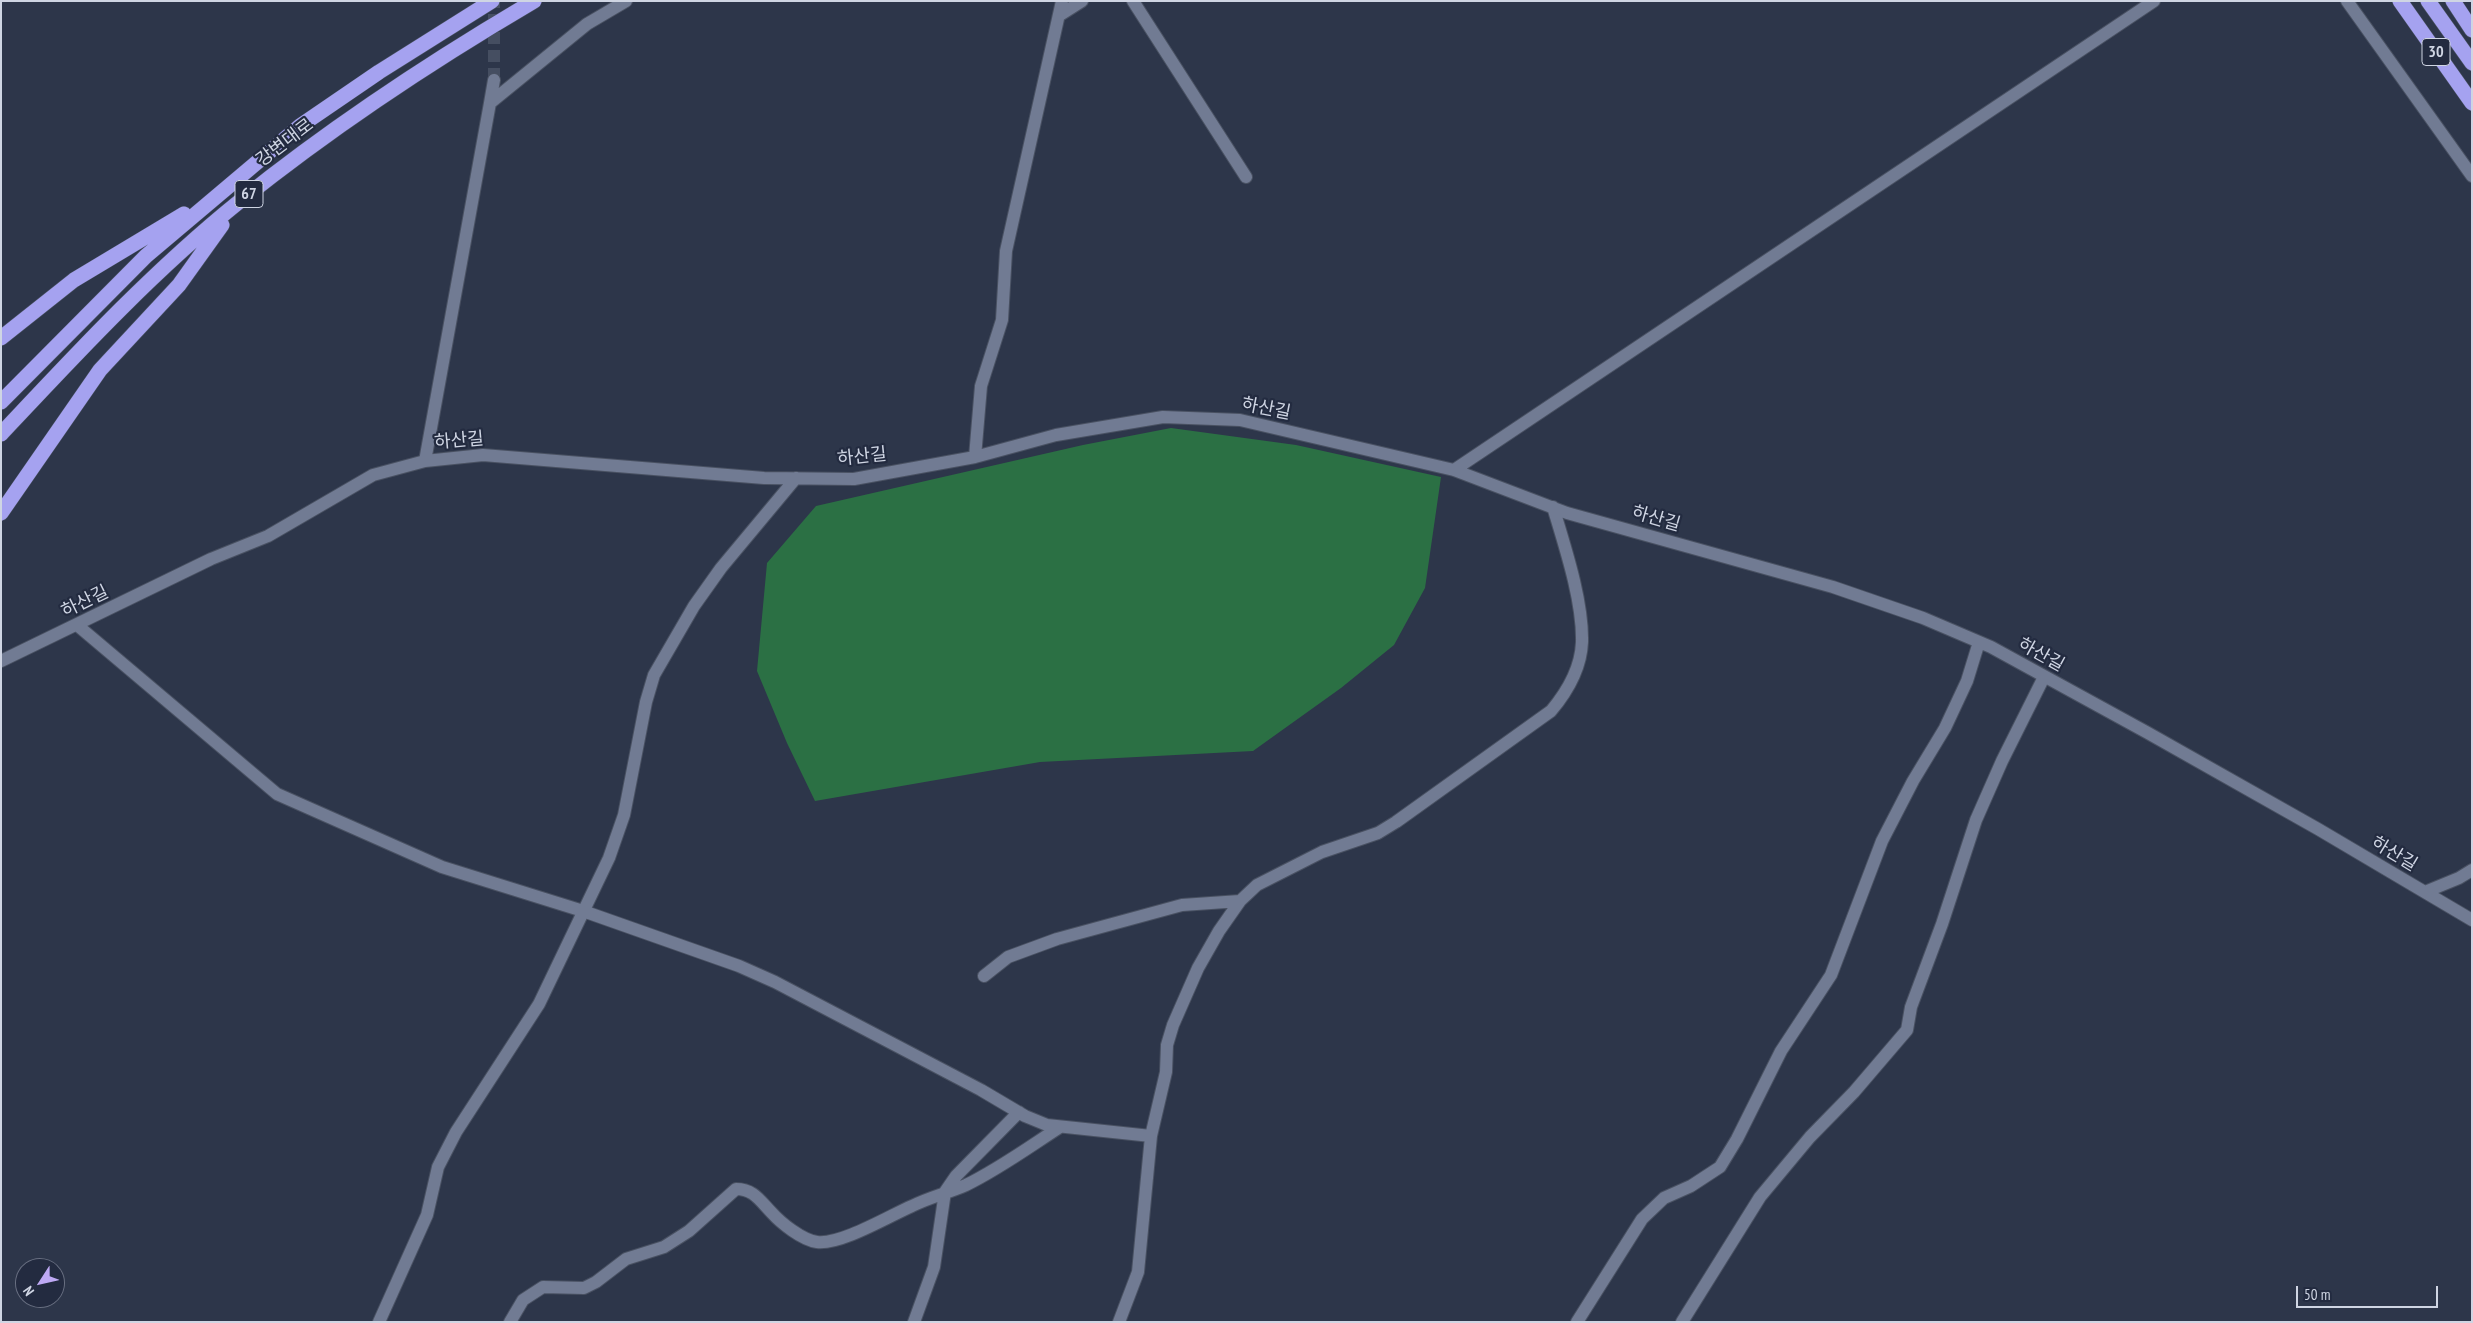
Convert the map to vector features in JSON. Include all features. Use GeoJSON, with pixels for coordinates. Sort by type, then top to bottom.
{"type":"FeatureCollection","features":[{"type":"Feature","properties":{"kind":"highway","name":"강변대로"},"geometry":{"type":"LineString","coordinates":[[1,402],[146,256],[300,126],[379,72],[492,1]]}},
{"type":"Feature","properties":{"kind":"highway","name":"강변대로"},"geometry":{"type":"LineString","coordinates":[[1,434],[105,323],[239,202],[313,144],[395,88],[534,1]]}},
{"type":"Feature","properties":{"kind":"highway","name":"30"},"geometry":{"type":"LineString","coordinates":[[2400,1],[2472,103]]}},
{"type":"Feature","properties":{"kind":"highway","name":"30"},"geometry":{"type":"LineString","coordinates":[[2428,1],[2472,63]]}},
{"type":"Feature","properties":{"kind":"highway"},"geometry":{"type":"LineString","coordinates":[[2453,1],[2472,30]]}},
{"type":"Feature","properties":{"kind":"highway"},"geometry":{"type":"LineString","coordinates":[[1,338],[74,280],[222,192]]}},
{"type":"Feature","properties":{"kind":"highway"},"geometry":{"type":"LineString","coordinates":[[1,512],[100,370],[178,285],[239,202]]}},
{"type":"Feature","properties":{"kind":"street"},"geometry":{"type":"LineString","coordinates":[[490,103],[587,24],[626,1]]}},
{"type":"Feature","properties":{"kind":"street"},"geometry":{"type":"LineString","coordinates":[[975,457],[980,386],[1002,320],[1006,251],[1062,1]]}},
{"type":"Feature","properties":{"kind":"street"},"geometry":{"type":"LineString","coordinates":[[1060,15],[1082,1]]}},
{"type":"Feature","properties":{"kind":"street"},"geometry":{"type":"LineString","coordinates":[[1133,1],[1246,177]]}},
{"type":"Feature","properties":{"kind":"street"},"geometry":{"type":"LineString","coordinates":[[1454,470],[2154,1]]}},
{"type":"Feature","properties":{"kind":"street"},"geometry":{"type":"LineString","coordinates":[[2347,1],[2472,176]]}},
{"type":"Feature","properties":{"kind":"street"},"geometry":{"type":"LineString","coordinates":[[426,461],[494,80]]}},
{"type":"Feature","properties":{"kind":"street","name":"하산길"},"geometry":{"type":"LineString","coordinates":[[1,660],[211,559],[268,536],[373,474],[426,461],[483,455],[764,478],[854,479],[975,457],[1056,435],[1163,417],[1240,420],[1454,470],[1553,507],[1833,587],[1923,618],[1979,642],[2044,677],[2301,819],[2472,920]]}},
{"type":"Feature","properties":{"kind":"street"},"geometry":{"type":"LineString","coordinates":[[379,1322],[427,1215],[438,1166],[456,1132],[539,1004],[609,858],[624,815],[646,702],[654,675],[689,614],[710,583],[796,478]]}},
{"type":"Feature","properties":{"kind":"street"},"geometry":{"type":"LineString","coordinates":[[1119,1322],[1138,1272],[1151,1136],[1166,1072],[1167,1046],[1173,1025],[1198,968],[1219,931],[1240,901],[1257,885],[1286,870],[1322,852],[1378,833],[1396,822],[1551,711],[1567,691],[1582,643],[1578,609],[1568,559],[1553,507]]}},
{"type":"Feature","properties":{"kind":"street"},"geometry":{"type":"LineString","coordinates":[[77,625],[277,794],[442,867],[583,911],[739,966],[775,982],[981,1090],[1018,1112],[1047,1125],[1151,1136]]}},
{"type":"Feature","properties":{"kind":"street"},"geometry":{"type":"LineString","coordinates":[[1577,1322],[1642,1219],[1664,1198],[1691,1186],[1720,1167],[1781,1051],[1831,975],[1882,840],[1913,781],[1945,728],[1967,681],[1979,642]]}},
{"type":"Feature","properties":{"kind":"street"},"geometry":{"type":"LineString","coordinates":[[1682,1322],[1760,1197],[1810,1137],[1854,1092],[1907,1030],[1911,1007],[1942,924],[1976,820],[2044,677]]}},
{"type":"Feature","properties":{"kind":"street"},"geometry":{"type":"LineString","coordinates":[[2425,892],[2459,878],[2472,870]]}},
{"type":"Feature","properties":{"kind":"street"},"geometry":{"type":"LineString","coordinates":[[984,976],[1008,957],[1057,939],[1182,905],[1240,901]]}},
{"type":"Feature","properties":{"kind":"street"},"geometry":{"type":"LineString","coordinates":[[914,1322],[934,1267],[945,1192],[956,1176],[1018,1112]]}},
{"type":"Feature","properties":{"kind":"street"},"geometry":{"type":"LineString","coordinates":[[510,1322],[523,1300],[543,1288],[584,1288],[596,1282],[626,1259],[664,1247],[688,1232],[736,1190],[746,1189],[756,1194],[773,1215],[802,1236],[816,1242],[830,1240],[870,1227],[945,1192],[964,1186],[997,1169],[1060,1127]]}},
{"type":"Feature","properties":{"kind":"green space"},"geometry":{"type":"Polygon","coordinates":[[[1171,428],[1296,445],[1441,477],[1425,588],[1394,645],[1341,688],[1253,751],[1040,762],[815,801],[787,743],[757,671],[767,563],[816,506],[1083,445],[1171,428]]]}},
{"type":"Feature","properties":{"kind":"tunnel"},"geometry":{"type":"LineString","coordinates":[[494,1],[494,80]]}}]}
